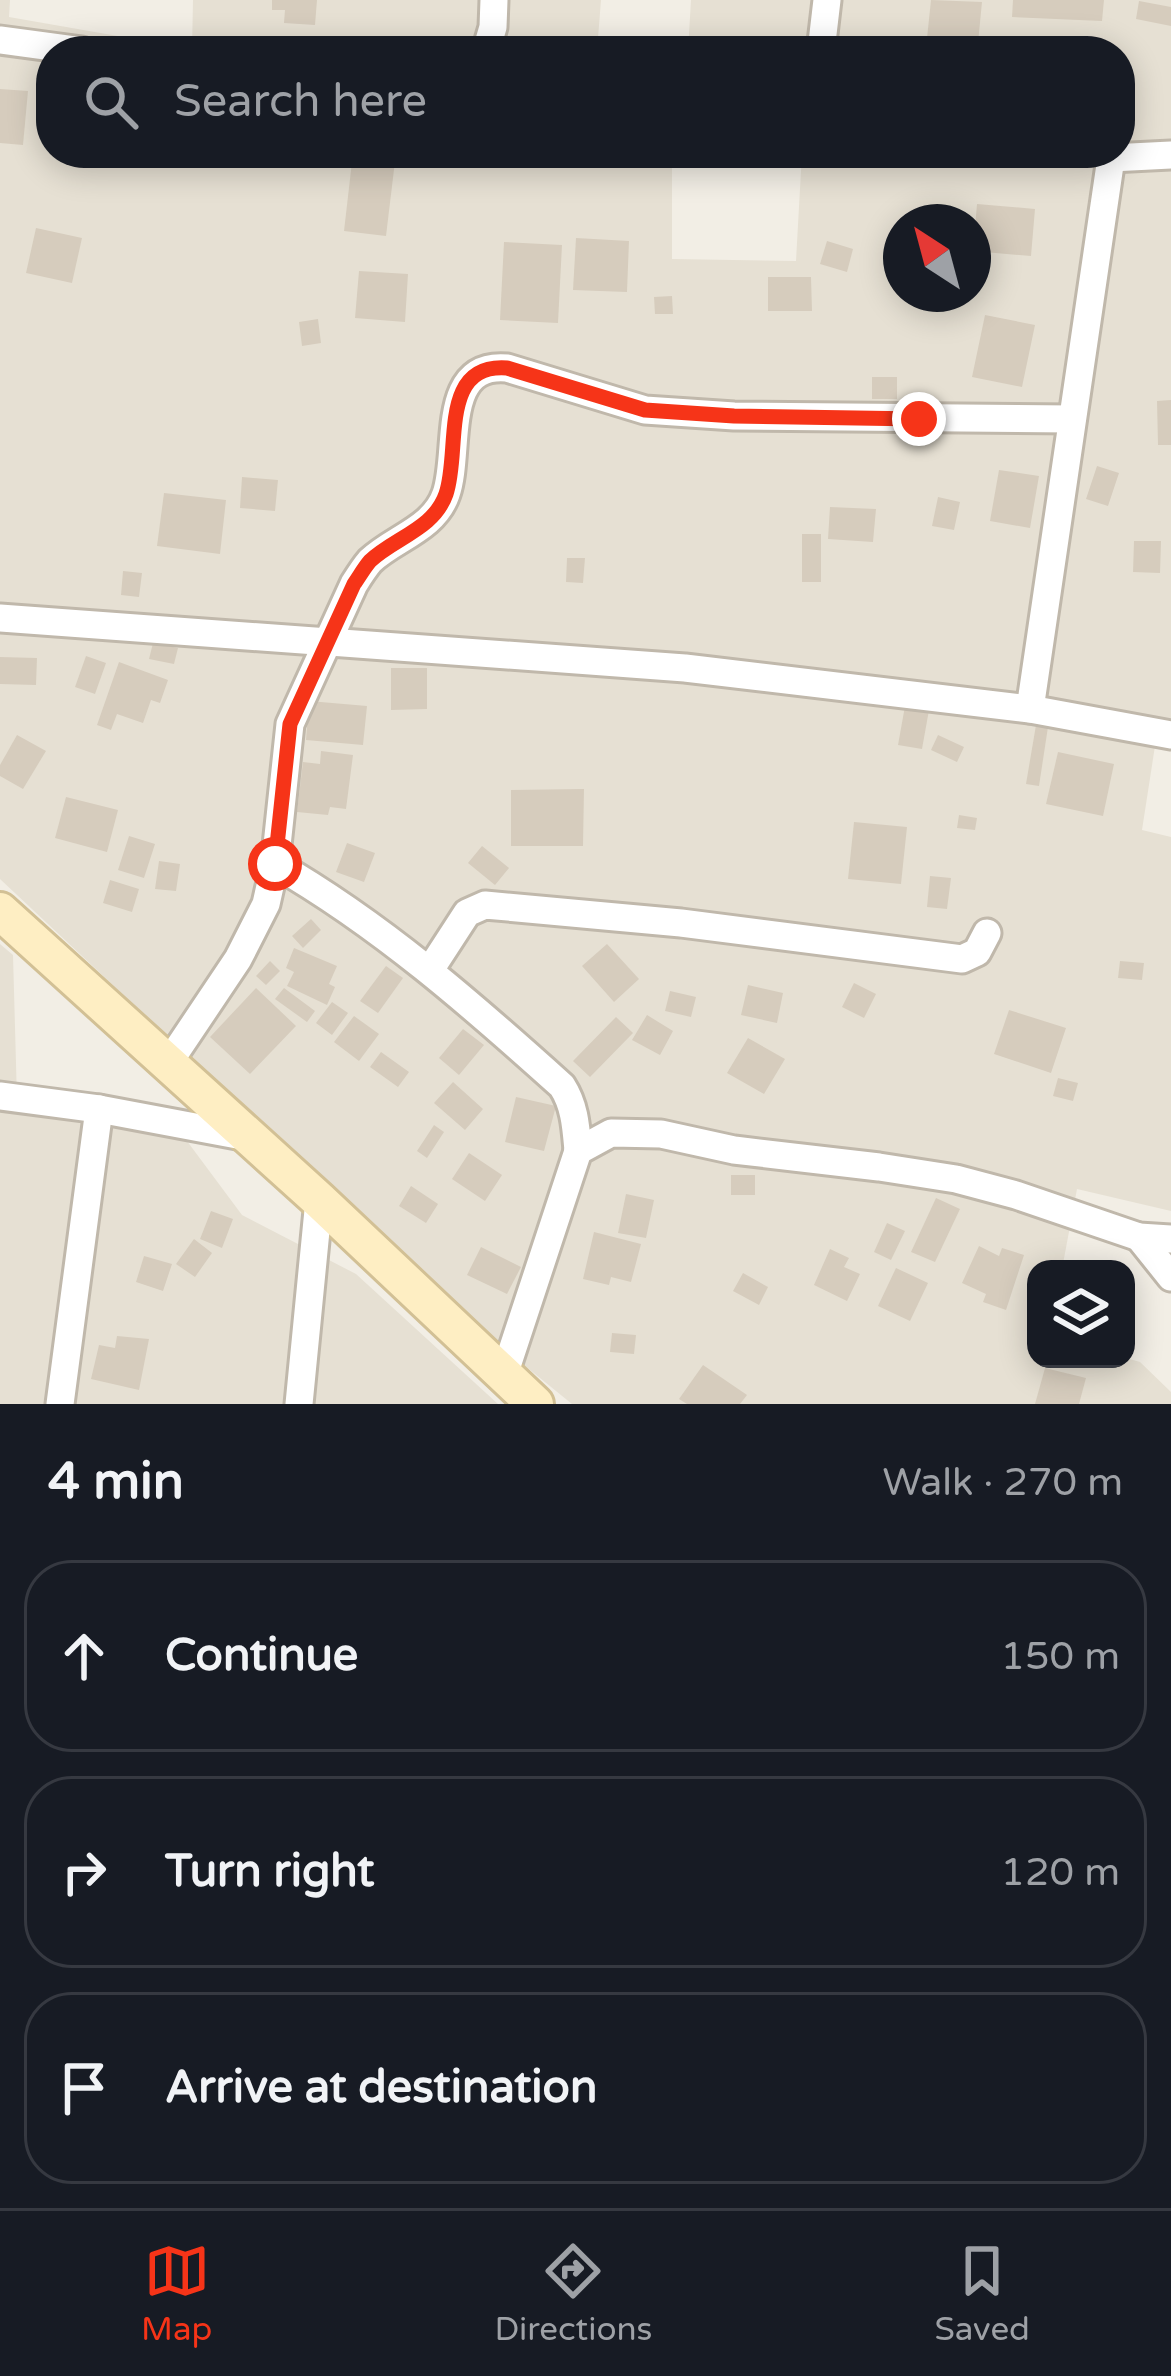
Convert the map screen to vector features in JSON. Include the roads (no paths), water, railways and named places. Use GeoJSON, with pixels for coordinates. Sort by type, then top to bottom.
{"type":"FeatureCollection","features":[{"type":"Feature","properties":{"kind":"main road"},"geometry":{"type":"LineString","coordinates":[[0,911],[170,1062],[535,1404]]}},
{"type":"Feature","properties":{"kind":"street"},"geometry":{"type":"LineString","coordinates":[[490,36],[494,0]]}},
{"type":"Feature","properties":{"kind":"street"},"geometry":{"type":"LineString","coordinates":[[823,36],[827,0]]}},
{"type":"Feature","properties":{"kind":"street"},"geometry":{"type":"LineString","coordinates":[[0,40],[36,45]]}},
{"type":"Feature","properties":{"kind":"street"},"geometry":{"type":"LineString","coordinates":[[1135,155],[1171,155]]}},
{"type":"Feature","properties":{"kind":"street"},"geometry":{"type":"LineString","coordinates":[[1030,710],[1106,168]]}},
{"type":"Feature","properties":{"kind":"street"},"geometry":{"type":"LineString","coordinates":[[170,1062],[238,959],[266,904],[275,864],[290,724],[368,563],[418,529],[444,500],[452,474],[458,400],[475,375],[490,367],[507,368],[645,410],[734,416],[1072,418]]}},
{"type":"Feature","properties":{"kind":"street"},"geometry":{"type":"LineString","coordinates":[[0,618],[685,668],[1030,710],[1171,735]]}},
{"type":"Feature","properties":{"kind":"street"},"geometry":{"type":"LineString","coordinates":[[275,864],[320,890],[430,970],[570,1098],[578,1151],[504,1375]]}},
{"type":"Feature","properties":{"kind":"street"},"geometry":{"type":"LineString","coordinates":[[430,970],[467,913],[485,905],[681,923],[962,959],[977,952],[987,933]]}},
{"type":"Feature","properties":{"kind":"street"},"geometry":{"type":"LineString","coordinates":[[0,1096],[248,1137]]}},
{"type":"Feature","properties":{"kind":"street"},"geometry":{"type":"LineString","coordinates":[[59,1404],[99,1109]]}},
{"type":"Feature","properties":{"kind":"street"},"geometry":{"type":"LineString","coordinates":[[578,1151],[611,1133],[661,1134],[734,1150],[956,1179],[1138,1237],[1171,1239]]}},
{"type":"Feature","properties":{"kind":"street"},"geometry":{"type":"LineString","coordinates":[[299,1404],[319,1200]]}},
{"type":"Feature","properties":{"kind":"street"},"geometry":{"type":"LineString","coordinates":[[1138,1237],[1171,1277]]}}]}
